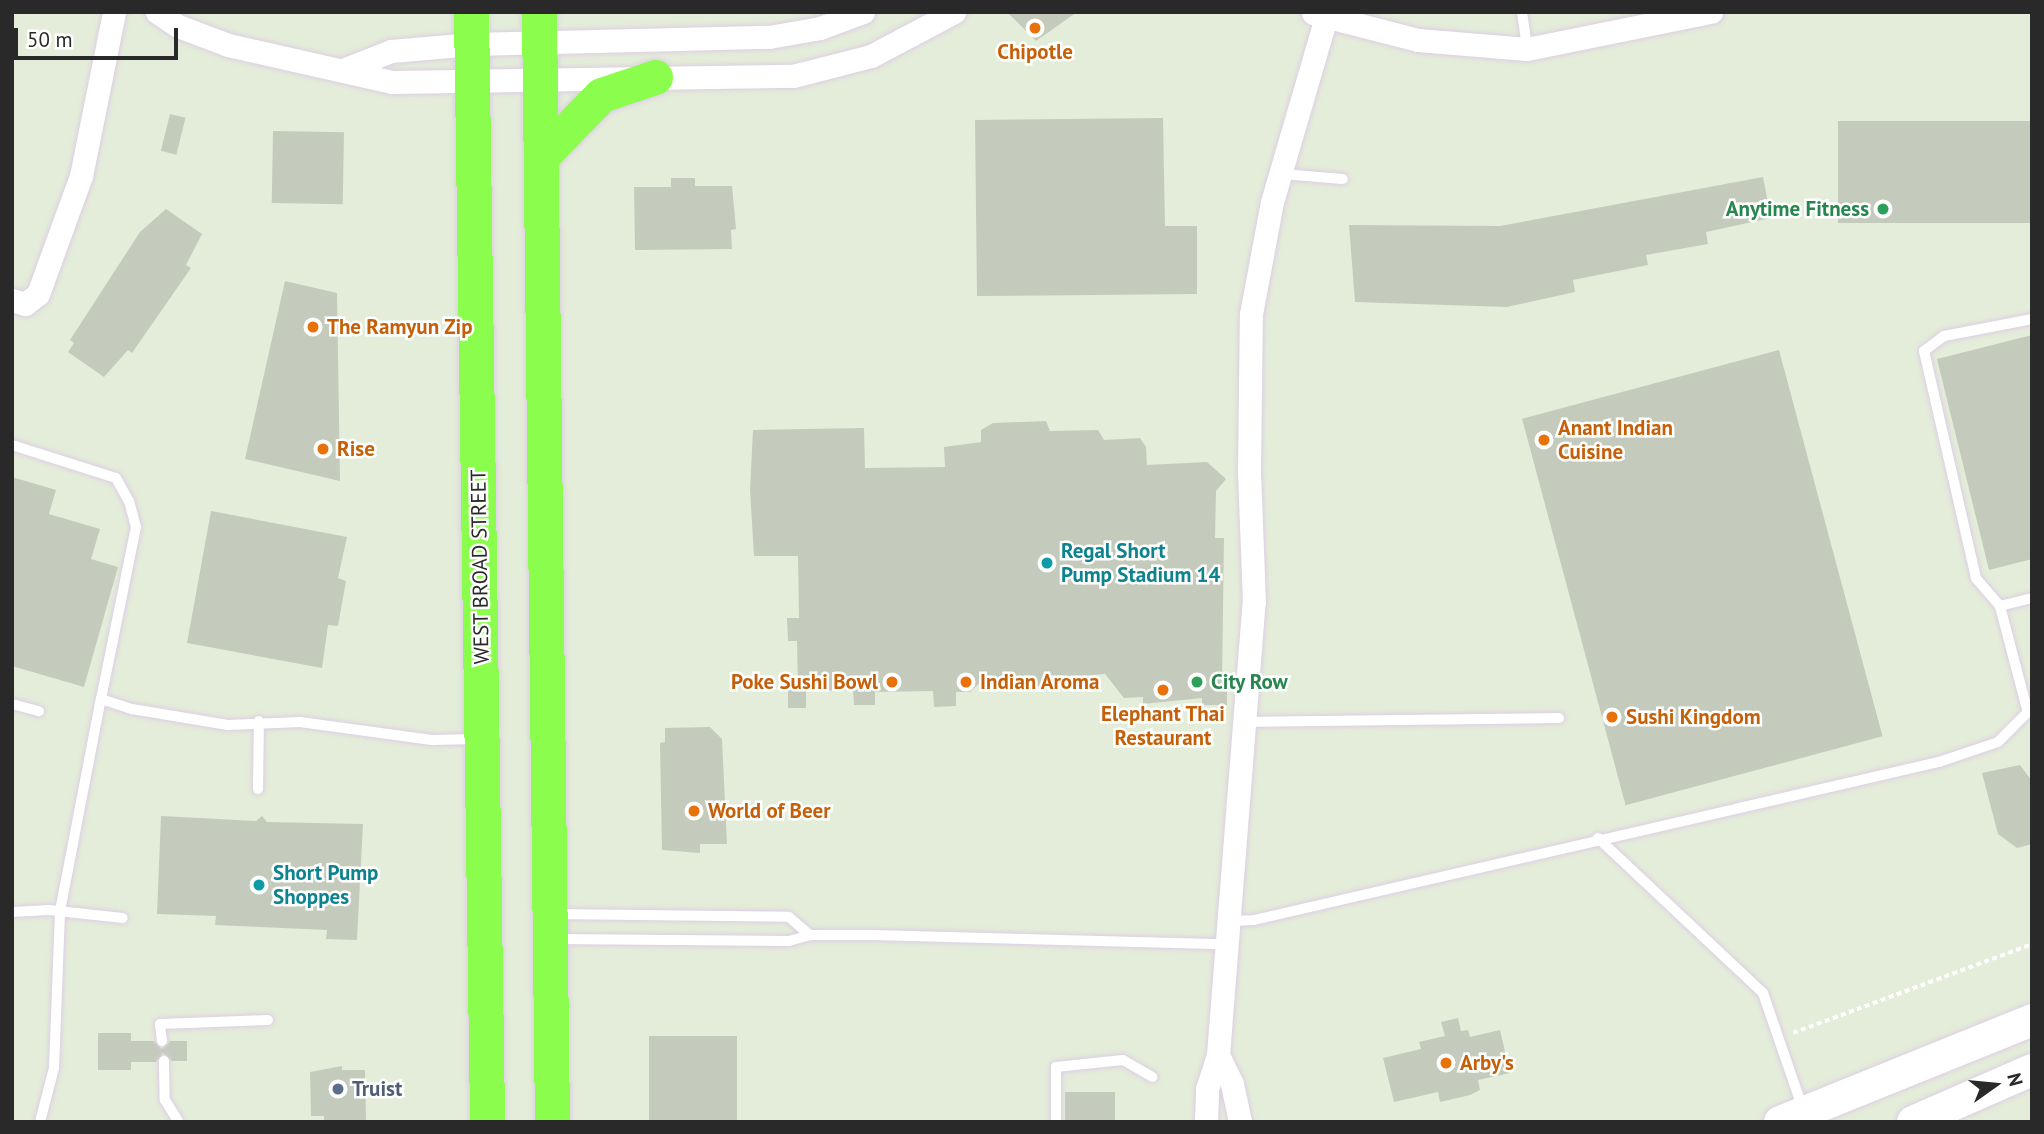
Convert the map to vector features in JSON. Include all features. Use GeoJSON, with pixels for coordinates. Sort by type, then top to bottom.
{"type":"FeatureCollection","features":[{"type":"Feature","properties":{"kind":"main road"},"geometry":{"type":"LineString","coordinates":[[539,27],[552,1122]]}},
{"type":"Feature","properties":{"kind":"main road","name":"WEST BROAD STREET"},"geometry":{"type":"LineString","coordinates":[[472,28],[487,1122]]}},
{"type":"Feature","properties":{"kind":"main road"},"geometry":{"type":"LineString","coordinates":[[541,157],[601,95],[655,77]]}},
{"type":"Feature","properties":{"kind":"main road"},"geometry":{"type":"LineString","coordinates":[[1792,1117],[2032,1020]]}},
{"type":"Feature","properties":{"kind":"main road"},"geometry":{"type":"LineString","coordinates":[[1913,1122],[2032,1070]]}},
{"type":"Feature","properties":{"kind":"street"},"geometry":{"type":"LineString","coordinates":[[12,300],[25,304],[38,294],[81,176],[114,12]]}},
{"type":"Feature","properties":{"kind":"street"},"geometry":{"type":"LineString","coordinates":[[157,12],[216,41],[392,82],[655,77],[762,80],[818,72],[871,56],[954,12]]}},
{"type":"Feature","properties":{"kind":"street"},"geometry":{"type":"LineString","coordinates":[[343,70],[391,51],[472,28],[539,27],[769,37],[820,28],[863,12]]}},
{"type":"Feature","properties":{"kind":"street"},"geometry":{"type":"LineString","coordinates":[[1206,1122],[1207,1089],[1218,1055],[1224,944],[1254,602],[1249,471],[1251,314],[1319,15],[1418,40],[1527,49],[1711,12]]}},
{"type":"Feature","properties":{"kind":"street"},"geometry":{"type":"LineString","coordinates":[[1218,1055],[1232,1084],[1240,1122]]}},
{"type":"Feature","properties":{"kind":"lane"},"geometry":{"type":"LineString","coordinates":[[1522,12],[1527,49]]}},
{"type":"Feature","properties":{"kind":"lane"},"geometry":{"type":"LineString","coordinates":[[1282,174],[1343,179]]}},
{"type":"Feature","properties":{"kind":"lane"},"geometry":{"type":"LineString","coordinates":[[1226,921],[1254,920],[1971,753],[1998,742],[2030,710],[2000,606],[1976,578],[1924,351],[1944,336],[2032,319]]}},
{"type":"Feature","properties":{"kind":"lane"},"geometry":{"type":"LineString","coordinates":[[12,445],[116,478],[129,501],[136,527],[60,911],[54,1068],[40,1122]]}},
{"type":"Feature","properties":{"kind":"lane"},"geometry":{"type":"LineString","coordinates":[[2000,606],[2032,598]]}},
{"type":"Feature","properties":{"kind":"lane"},"geometry":{"type":"LineString","coordinates":[[101,699],[132,709],[228,725],[260,721],[300,722],[432,740],[482,739]]}},
{"type":"Feature","properties":{"kind":"lane"},"geometry":{"type":"LineString","coordinates":[[12,704],[39,711]]}},
{"type":"Feature","properties":{"kind":"lane"},"geometry":{"type":"LineString","coordinates":[[1242,722],[1559,718]]}},
{"type":"Feature","properties":{"kind":"lane"},"geometry":{"type":"LineString","coordinates":[[258,789],[260,721]]}},
{"type":"Feature","properties":{"kind":"lane"},"geometry":{"type":"LineString","coordinates":[[1598,838],[1763,993],[1781,1038],[1792,1117]]}},
{"type":"Feature","properties":{"kind":"lane"},"geometry":{"type":"LineString","coordinates":[[12,912],[60,911],[123,918]]}},
{"type":"Feature","properties":{"kind":"lane"},"geometry":{"type":"LineString","coordinates":[[550,927],[789,917],[810,935]]}},
{"type":"Feature","properties":{"kind":"lane"},"geometry":{"type":"LineString","coordinates":[[550,927],[789,941],[810,935],[1224,944]]}},
{"type":"Feature","properties":{"kind":"lane"},"geometry":{"type":"LineString","coordinates":[[162,1041],[160,1024],[268,1020]]}},
{"type":"Feature","properties":{"kind":"lane"},"geometry":{"type":"LineString","coordinates":[[1056,1122],[1056,1068],[1123,1060],[1152,1077]]}},
{"type":"Feature","properties":{"kind":"lane"},"geometry":{"type":"LineString","coordinates":[[163,1062],[165,1101],[179,1122]]}},
{"type":"Feature","properties":{"kind":"path"},"geometry":{"type":"LineString","coordinates":[[1781,1038],[2032,944]]}},
{"type":"Feature","properties":{"kind":"building","name":"Chipotle"},"geometry":{"type":"Polygon","coordinates":[[[1007,12],[1077,12],[1036,41],[1007,12]]]}},
{"type":"Feature","properties":{"kind":"building"},"geometry":{"type":"Polygon","coordinates":[[[170,114],[186,118],[176,155],[161,151],[170,114]]]}},
{"type":"Feature","properties":{"kind":"building"},"geometry":{"type":"Polygon","coordinates":[[[1163,118],[1165,226],[1197,226],[1197,294],[977,296],[975,120],[1163,118]]]}},
{"type":"Feature","properties":{"kind":"building"},"geometry":{"type":"Polygon","coordinates":[[[1838,121],[2032,121],[2032,223],[1838,223],[1838,121]]]}},
{"type":"Feature","properties":{"kind":"building"},"geometry":{"type":"Polygon","coordinates":[[[273,131],[344,132],[343,204],[272,203],[273,131]]]}},
{"type":"Feature","properties":{"kind":"building"},"geometry":{"type":"Polygon","coordinates":[[[1763,177],[1771,218],[1706,232],[1708,244],[1646,255],[1648,265],[1573,280],[1575,292],[1507,307],[1355,302],[1349,225],[1500,226],[1763,177]]]}},
{"type":"Feature","properties":{"kind":"building"},"geometry":{"type":"Polygon","coordinates":[[[671,178],[695,178],[695,186],[732,186],[736,229],[731,230],[732,249],[635,250],[634,187],[671,187],[671,178]]]}},
{"type":"Feature","properties":{"kind":"building"},"geometry":{"type":"Polygon","coordinates":[[[166,209],[202,234],[186,265],[191,268],[132,353],[128,350],[104,377],[68,352],[74,343],[70,340],[140,232],[166,209]]]}},
{"type":"Feature","properties":{"kind":"building"},"geometry":{"type":"Polygon","coordinates":[[[285,281],[337,293],[340,481],[245,459],[285,281]]]}},
{"type":"Feature","properties":{"kind":"building"},"geometry":{"type":"Polygon","coordinates":[[[2032,335],[2032,559],[1989,570],[1937,359],[2032,335]]]}},
{"type":"Feature","properties":{"kind":"building"},"geometry":{"type":"Polygon","coordinates":[[[1779,350],[1883,736],[1626,805],[1522,419],[1779,350]]]}},
{"type":"Feature","properties":{"kind":"building"},"geometry":{"type":"Polygon","coordinates":[[[1046,421],[1050,431],[1098,430],[1104,440],[1140,438],[1146,447],[1147,465],[1207,462],[1226,479],[1216,491],[1215,538],[1224,538],[1222,681],[1227,681],[1227,705],[1202,705],[1202,698],[1143,704],[1143,697],[1124,698],[1105,674],[1077,676],[1077,685],[1023,687],[1022,677],[984,679],[970,692],[956,692],[956,706],[934,707],[933,691],[875,692],[875,705],[854,705],[853,690],[806,691],[806,708],[788,708],[788,688],[798,688],[797,641],[788,641],[787,618],[799,618],[798,556],[754,556],[750,490],[753,430],[864,428],[865,468],[945,467],[944,447],[981,442],[981,430],[993,423],[1046,421]]]}},
{"type":"Feature","properties":{"kind":"building"},"geometry":{"type":"Polygon","coordinates":[[[12,477],[56,490],[49,514],[100,529],[91,559],[118,567],[84,687],[12,666],[12,477]]]}},
{"type":"Feature","properties":{"kind":"building"},"geometry":{"type":"Polygon","coordinates":[[[211,511],[347,537],[338,578],[346,581],[338,626],[328,625],[322,668],[187,643],[211,511]]]}},
{"type":"Feature","properties":{"kind":"building","name":"World of Beer"},"geometry":{"type":"Polygon","coordinates":[[[710,727],[722,739],[727,844],[700,844],[700,853],[662,850],[660,743],[665,742],[665,728],[710,727]]]}},
{"type":"Feature","properties":{"kind":"building"},"geometry":{"type":"Polygon","coordinates":[[[2020,765],[2032,781],[2032,844],[2017,848],[1998,834],[1982,773],[2020,765]]]}},
{"type":"Feature","properties":{"kind":"building","name":"Short Pump Shoppes"},"geometry":{"type":"Polygon","coordinates":[[[161,816],[256,821],[262,816],[267,822],[363,824],[357,940],[326,939],[327,930],[215,925],[216,916],[157,914],[161,816]]]}},
{"type":"Feature","properties":{"kind":"building","name":"Arby's"},"geometry":{"type":"Polygon","coordinates":[[[1458,1018],[1461,1031],[1468,1030],[1470,1037],[1500,1030],[1510,1073],[1478,1080],[1480,1090],[1470,1095],[1440,1102],[1438,1092],[1394,1102],[1383,1058],[1421,1049],[1419,1042],[1445,1036],[1441,1022],[1458,1018]]]}},
{"type":"Feature","properties":{"kind":"building"},"geometry":{"type":"Polygon","coordinates":[[[98,1033],[131,1033],[131,1041],[154,1041],[162,1049],[170,1041],[187,1041],[187,1061],[172,1061],[163,1053],[156,1062],[131,1062],[131,1070],[98,1070],[98,1033]]]}},
{"type":"Feature","properties":{"kind":"building"},"geometry":{"type":"Polygon","coordinates":[[[649,1036],[737,1036],[737,1122],[649,1122],[649,1036]]]}},
{"type":"Feature","properties":{"kind":"building","name":"Truist"},"geometry":{"type":"Polygon","coordinates":[[[342,1066],[342,1070],[365,1070],[366,1122],[324,1122],[324,1116],[311,1116],[310,1072],[342,1066]]]}},
{"type":"Feature","properties":{"kind":"building"},"geometry":{"type":"Polygon","coordinates":[[[1065,1092],[1115,1092],[1115,1122],[1065,1122],[1065,1092]]]}},
{"type":"Feature","properties":{"kind":"place","name":"Chipotle"},"geometry":{"type":"Point","coordinates":[1035,28]}},
{"type":"Feature","properties":{"kind":"place","name":"Anytime Fitness"},"geometry":{"type":"Point","coordinates":[1883,209]}},
{"type":"Feature","properties":{"kind":"place","name":"The Ramyun Zip"},"geometry":{"type":"Point","coordinates":[313,327]}},
{"type":"Feature","properties":{"kind":"place","name":"Anant Indian Cuisine"},"geometry":{"type":"Point","coordinates":[1544,440]}},
{"type":"Feature","properties":{"kind":"place","name":"Rise"},"geometry":{"type":"Point","coordinates":[323,449]}},
{"type":"Feature","properties":{"kind":"place","name":"Regal Short Pump Stadium 14"},"geometry":{"type":"Point","coordinates":[1047,563]}},
{"type":"Feature","properties":{"kind":"place","name":"Poke Sushi Bowl"},"geometry":{"type":"Point","coordinates":[892,682]}},
{"type":"Feature","properties":{"kind":"place","name":"Indian Aroma"},"geometry":{"type":"Point","coordinates":[966,682]}},
{"type":"Feature","properties":{"kind":"place","name":"City Row"},"geometry":{"type":"Point","coordinates":[1197,682]}},
{"type":"Feature","properties":{"kind":"place","name":"Elephant Thai Restaurant"},"geometry":{"type":"Point","coordinates":[1163,690]}},
{"type":"Feature","properties":{"kind":"place","name":"Sushi Kingdom"},"geometry":{"type":"Point","coordinates":[1612,717]}},
{"type":"Feature","properties":{"kind":"place","name":"World of Beer"},"geometry":{"type":"Point","coordinates":[694,811]}},
{"type":"Feature","properties":{"kind":"place","name":"Short Pump Shoppes"},"geometry":{"type":"Point","coordinates":[259,885]}},
{"type":"Feature","properties":{"kind":"place","name":"Arby's"},"geometry":{"type":"Point","coordinates":[1446,1063]}},
{"type":"Feature","properties":{"kind":"place","name":"Truist"},"geometry":{"type":"Point","coordinates":[338,1089]}}]}
